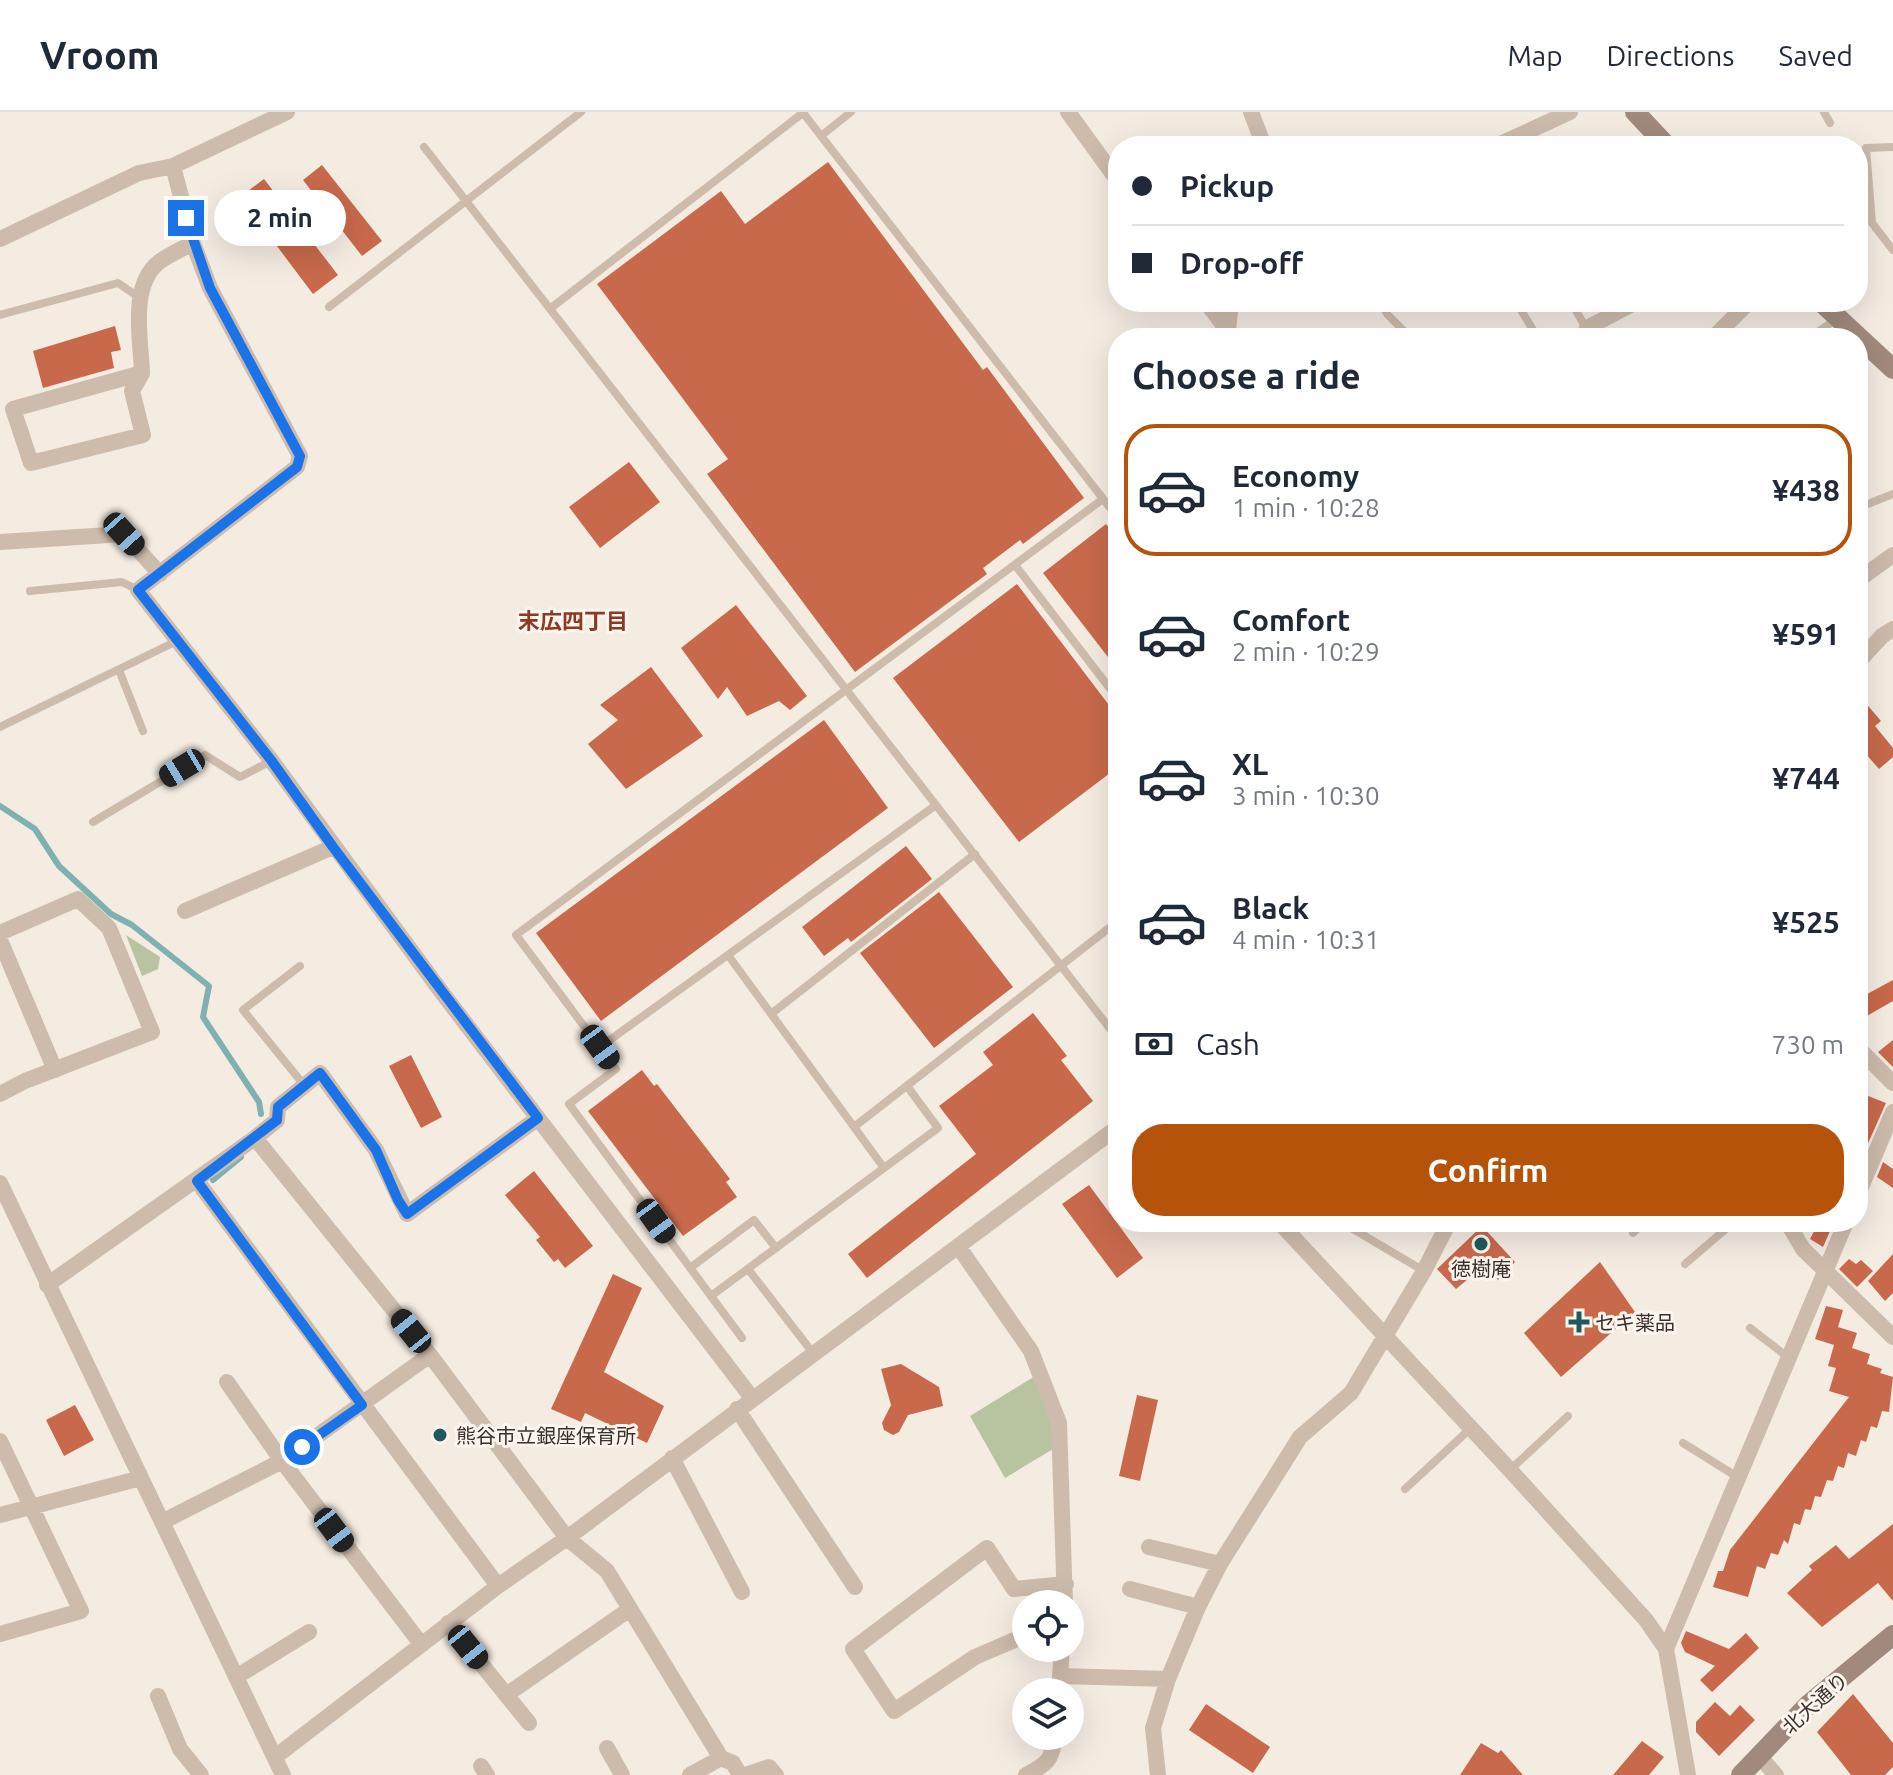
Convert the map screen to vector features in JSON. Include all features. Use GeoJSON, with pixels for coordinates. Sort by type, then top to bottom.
{"type":"FeatureCollection","features":[{"type":"Feature","properties":{"kind":"street"},"geometry":{"type":"LineString","coordinates":[[0,239],[139,173],[173,166],[287,112]]}},
{"type":"Feature","properties":{"kind":"street"},"geometry":{"type":"LineString","coordinates":[[1068,112],[1108,167]]}},
{"type":"Feature","properties":{"kind":"street"},"geometry":{"type":"LineString","coordinates":[[1251,112],[1260,136]]}},
{"type":"Feature","properties":{"kind":"street"},"geometry":{"type":"LineString","coordinates":[[1518,136],[1570,112]]}},
{"type":"Feature","properties":{"kind":"street"},"geometry":{"type":"LineString","coordinates":[[1635,112],[1658,136]]}},
{"type":"Feature","properties":{"kind":"street"},"geometry":{"type":"LineString","coordinates":[[173,166],[193,243],[210,288],[300,456],[297,467],[138,590],[271,760],[333,847],[752,1398]]}},
{"type":"Feature","properties":{"kind":"street"},"geometry":{"type":"LineString","coordinates":[[142,373],[13,409],[31,463],[143,435],[132,391],[142,373],[140,298],[148,275],[154,268],[193,243]]}},
{"type":"Feature","properties":{"kind":"street"},"geometry":{"type":"LineString","coordinates":[[1597,328],[1621,312]]}},
{"type":"Feature","properties":{"kind":"street"},"geometry":{"type":"LineString","coordinates":[[1723,328],[1739,312]]}},
{"type":"Feature","properties":{"kind":"street"},"geometry":{"type":"LineString","coordinates":[[1832,312],[1850,328]]}},
{"type":"Feature","properties":{"kind":"street"},"geometry":{"type":"LineString","coordinates":[[1868,345],[1893,369]]}},
{"type":"Feature","properties":{"kind":"street"},"geometry":{"type":"LineString","coordinates":[[0,542],[124,534],[160,574]]}},
{"type":"Feature","properties":{"kind":"street"},"geometry":{"type":"LineString","coordinates":[[1868,573],[1893,555]]}},
{"type":"Feature","properties":{"kind":"street"},"geometry":{"type":"LineString","coordinates":[[1868,651],[1893,629]]}},
{"type":"Feature","properties":{"kind":"street"},"geometry":{"type":"LineString","coordinates":[[185,911],[333,847]]}},
{"type":"Feature","properties":{"kind":"street"},"geometry":{"type":"LineString","coordinates":[[0,933],[78,899],[109,928],[152,1032],[0,1094]]}},
{"type":"Feature","properties":{"kind":"street"},"geometry":{"type":"LineString","coordinates":[[0,940],[55,1070]]}},
{"type":"Feature","properties":{"kind":"street"},"geometry":{"type":"LineString","coordinates":[[1868,1058],[1893,1083]]}},
{"type":"Feature","properties":{"kind":"street"},"geometry":{"type":"LineString","coordinates":[[47,1285],[255,1138],[277,1120],[278,1107],[320,1073],[376,1150],[407,1214],[538,1118]]}},
{"type":"Feature","properties":{"kind":"street"},"geometry":{"type":"LineString","coordinates":[[1868,1171],[1893,1112]]}},
{"type":"Feature","properties":{"kind":"street"},"geometry":{"type":"LineString","coordinates":[[275,1757],[448,1623],[567,1538],[1108,1134]]}},
{"type":"Feature","properties":{"kind":"street"},"geometry":{"type":"LineString","coordinates":[[255,1138],[430,1355],[567,1538],[607,1571],[721,1758],[733,1763],[743,1775],[769,1767],[776,1775]]}},
{"type":"Feature","properties":{"kind":"street"},"geometry":{"type":"LineString","coordinates":[[197,1181],[498,1586]]}},
{"type":"Feature","properties":{"kind":"street"},"geometry":{"type":"LineString","coordinates":[[0,1183],[283,1775]]}},
{"type":"Feature","properties":{"kind":"street"},"geometry":{"type":"LineString","coordinates":[[1300,1232],[1386,1337],[1646,1620],[1666,1649],[1688,1775]]}},
{"type":"Feature","properties":{"kind":"street"},"geometry":{"type":"LineString","coordinates":[[1158,1775],[1153,1728],[1168,1679],[1220,1564],[1300,1437],[1351,1393],[1444,1232]]}},
{"type":"Feature","properties":{"kind":"street"},"geometry":{"type":"LineString","coordinates":[[1793,1232],[1803,1249],[1893,1337]]}},
{"type":"Feature","properties":{"kind":"street"},"geometry":{"type":"LineString","coordinates":[[1666,1649],[1842,1232]]}},
{"type":"Feature","properties":{"kind":"street"},"geometry":{"type":"LineString","coordinates":[[958,1246],[1031,1351],[1059,1423],[1066,1590]]}},
{"type":"Feature","properties":{"kind":"street"},"geometry":{"type":"LineString","coordinates":[[162,1522],[282,1461],[430,1355]]}},
{"type":"Feature","properties":{"kind":"street"},"geometry":{"type":"LineString","coordinates":[[227,1382],[282,1461],[421,1644]]}},
{"type":"Feature","properties":{"kind":"street"},"geometry":{"type":"LineString","coordinates":[[737,1409],[855,1587]]}},
{"type":"Feature","properties":{"kind":"street"},"geometry":{"type":"LineString","coordinates":[[0,1441],[81,1611],[0,1634]]}},
{"type":"Feature","properties":{"kind":"street"},"geometry":{"type":"LineString","coordinates":[[672,1458],[742,1592]]}},
{"type":"Feature","properties":{"kind":"street"},"geometry":{"type":"LineString","coordinates":[[0,1515],[141,1478]]}},
{"type":"Feature","properties":{"kind":"street"},"geometry":{"type":"LineString","coordinates":[[1149,1547],[1220,1564]]}},
{"type":"Feature","properties":{"kind":"street"},"geometry":{"type":"LineString","coordinates":[[1012,1641],[975,1657],[894,1711],[853,1649],[987,1548],[1014,1589],[1066,1584]]}},
{"type":"Feature","properties":{"kind":"street"},"geometry":{"type":"LineString","coordinates":[[1130,1589],[1198,1607]]}},
{"type":"Feature","properties":{"kind":"street"},"geometry":{"type":"LineString","coordinates":[[506,1695],[630,1609]]}},
{"type":"Feature","properties":{"kind":"street"},"geometry":{"type":"LineString","coordinates":[[448,1623],[529,1723]]}},
{"type":"Feature","properties":{"kind":"street"},"geometry":{"type":"LineString","coordinates":[[236,1677],[309,1632]]}},
{"type":"Feature","properties":{"kind":"street","name":"北大通り"},"geometry":{"type":"LineString","coordinates":[[1741,1775],[1808,1705],[1893,1635]]}},
{"type":"Feature","properties":{"kind":"street"},"geometry":{"type":"LineString","coordinates":[[1084,1683],[1168,1679]]}},
{"type":"Feature","properties":{"kind":"street"},"geometry":{"type":"LineString","coordinates":[[158,1696],[180,1749],[201,1775]]}},
{"type":"Feature","properties":{"kind":"street"},"geometry":{"type":"LineString","coordinates":[[607,1748],[622,1775]]}},
{"type":"Feature","properties":{"kind":"street"},"geometry":{"type":"LineString","coordinates":[[1026,1775],[1046,1765],[1053,1750]]}},
{"type":"Feature","properties":{"kind":"street"},"geometry":{"type":"LineString","coordinates":[[1759,1756],[1776,1775]]}},
{"type":"Feature","properties":{"kind":"street"},"geometry":{"type":"LineString","coordinates":[[690,1775],[721,1758]]}},
{"type":"Feature","properties":{"kind":"lane"},"geometry":{"type":"LineString","coordinates":[[329,307],[581,112]]}},
{"type":"Feature","properties":{"kind":"lane"},"geometry":{"type":"LineString","coordinates":[[821,136],[851,112]]}},
{"type":"Feature","properties":{"kind":"lane"},"geometry":{"type":"LineString","coordinates":[[1824,112],[1830,123]]}},
{"type":"Feature","properties":{"kind":"lane"},"geometry":{"type":"LineString","coordinates":[[551,308],[804,113],[1108,503]]}},
{"type":"Feature","properties":{"kind":"lane"},"geometry":{"type":"LineString","coordinates":[[424,147],[1108,1026]]}},
{"type":"Feature","properties":{"kind":"lane"},"geometry":{"type":"LineString","coordinates":[[1868,148],[1893,147]]}},
{"type":"Feature","properties":{"kind":"lane"},"geometry":{"type":"LineString","coordinates":[[1868,173],[1872,223],[1893,250]]}},
{"type":"Feature","properties":{"kind":"lane"},"geometry":{"type":"LineString","coordinates":[[0,315],[118,283],[140,298]]}},
{"type":"Feature","properties":{"kind":"lane"},"geometry":{"type":"LineString","coordinates":[[1386,312],[1401,328]]}},
{"type":"Feature","properties":{"kind":"lane"},"geometry":{"type":"LineString","coordinates":[[1824,328],[1839,318]]}},
{"type":"Feature","properties":{"kind":"lane"},"geometry":{"type":"LineString","coordinates":[[1868,504],[1893,494]]}},
{"type":"Feature","properties":{"kind":"lane"},"geometry":{"type":"LineString","coordinates":[[742,1338],[569,1104],[616,1069],[516,935],[1103,499]]}},
{"type":"Feature","properties":{"kind":"lane"},"geometry":{"type":"LineString","coordinates":[[1015,565],[1108,686]]}},
{"type":"Feature","properties":{"kind":"lane"},"geometry":{"type":"LineString","coordinates":[[30,591],[122,582],[138,590]]}},
{"type":"Feature","properties":{"kind":"lane"},"geometry":{"type":"LineString","coordinates":[[0,727],[177,641]]}},
{"type":"Feature","properties":{"kind":"lane"},"geometry":{"type":"LineString","coordinates":[[119,670],[143,731]]}},
{"type":"Feature","properties":{"kind":"lane"},"geometry":{"type":"LineString","coordinates":[[93,822],[205,755],[240,777],[271,760]]}},
{"type":"Feature","properties":{"kind":"lane"},"geometry":{"type":"LineString","coordinates":[[600,1047],[936,805]]}},
{"type":"Feature","properties":{"kind":"lane"},"geometry":{"type":"LineString","coordinates":[[771,1014],[975,854]]}},
{"type":"Feature","properties":{"kind":"lane"},"geometry":{"type":"LineString","coordinates":[[854,1127],[1108,929]]}},
{"type":"Feature","properties":{"kind":"lane"},"geometry":{"type":"LineString","coordinates":[[728,955],[884,1168]]}},
{"type":"Feature","properties":{"kind":"lane"},"geometry":{"type":"LineString","coordinates":[[300,966],[243,1010],[304,1085]]}},
{"type":"Feature","properties":{"kind":"lane"},"geometry":{"type":"LineString","coordinates":[[711,1296],[938,1128],[907,1086]]}},
{"type":"Feature","properties":{"kind":"lane"},"geometry":{"type":"LineString","coordinates":[[690,1268],[754,1220],[776,1248]]}},
{"type":"Feature","properties":{"kind":"lane"},"geometry":{"type":"LineString","coordinates":[[1358,1232],[1424,1271]]}},
{"type":"Feature","properties":{"kind":"lane"},"geometry":{"type":"LineString","coordinates":[[1685,1264],[1722,1232]]}},
{"type":"Feature","properties":{"kind":"lane"},"geometry":{"type":"LineString","coordinates":[[748,1269],[813,1353]]}},
{"type":"Feature","properties":{"kind":"lane"},"geometry":{"type":"LineString","coordinates":[[1750,1328],[1789,1358]]}},
{"type":"Feature","properties":{"kind":"lane"},"geometry":{"type":"LineString","coordinates":[[1510,1470],[1568,1416]]}},
{"type":"Feature","properties":{"kind":"lane"},"geometry":{"type":"LineString","coordinates":[[1405,1489],[1471,1428]]}},
{"type":"Feature","properties":{"kind":"lane"},"geometry":{"type":"LineString","coordinates":[[1683,1443],[1739,1478]]}},
{"type":"Feature","properties":{"kind":"green space"},"geometry":{"type":"Polygon","coordinates":[[[126,935],[160,957],[158,969],[142,976],[126,935]]]}},
{"type":"Feature","properties":{"kind":"green space"},"geometry":{"type":"Polygon","coordinates":[[[1035,1376],[1053,1428],[1053,1449],[1005,1478],[970,1416],[1035,1376]]]}},
{"type":"Feature","properties":{"kind":"building"},"geometry":{"type":"Polygon","coordinates":[[[828,162],[983,370],[987,367],[1084,498],[1023,544],[1020,540],[983,568],[987,574],[855,672],[707,474],[728,459],[597,284],[721,191],[745,224],[828,162]]]}},
{"type":"Feature","properties":{"kind":"building"},"geometry":{"type":"Polygon","coordinates":[[[322,165],[382,241],[362,256],[303,180],[322,165]]]}},
{"type":"Feature","properties":{"kind":"building"},"geometry":{"type":"Polygon","coordinates":[[[264,179],[338,275],[313,294],[240,197],[264,179]]]}},
{"type":"Feature","properties":{"kind":"building"},"geometry":{"type":"Polygon","coordinates":[[[115,326],[121,350],[111,352],[114,368],[43,388],[33,351],[115,326]]]}},
{"type":"Feature","properties":{"kind":"building"},"geometry":{"type":"Polygon","coordinates":[[[629,462],[660,502],[600,548],[569,507],[629,462]]]}},
{"type":"Feature","properties":{"kind":"building"},"geometry":{"type":"Polygon","coordinates":[[[1106,524],[1108,526],[1108,657],[1043,573],[1106,524]]]}},
{"type":"Feature","properties":{"kind":"building"},"geometry":{"type":"Polygon","coordinates":[[[1017,584],[1108,704],[1108,775],[1019,842],[893,678],[1017,584]]]}},
{"type":"Feature","properties":{"kind":"building"},"geometry":{"type":"Polygon","coordinates":[[[736,605],[807,696],[790,710],[779,701],[747,716],[727,687],[718,699],[681,648],[736,605]]]}},
{"type":"Feature","properties":{"kind":"building"},"geometry":{"type":"Polygon","coordinates":[[[651,667],[703,736],[626,789],[588,744],[618,720],[600,705],[651,667]]]}},
{"type":"Feature","properties":{"kind":"building"},"geometry":{"type":"Polygon","coordinates":[[[1868,706],[1881,721],[1875,726],[1893,748],[1893,757],[1879,769],[1868,756],[1868,706]]]}},
{"type":"Feature","properties":{"kind":"building"},"geometry":{"type":"Polygon","coordinates":[[[824,720],[888,808],[601,1021],[536,933],[824,720]]]}},
{"type":"Feature","properties":{"kind":"building"},"geometry":{"type":"Polygon","coordinates":[[[906,846],[932,879],[851,942],[848,938],[824,956],[802,927],[906,846]]]}},
{"type":"Feature","properties":{"kind":"building"},"geometry":{"type":"Polygon","coordinates":[[[939,892],[1013,987],[934,1048],[860,953],[939,892]]]}},
{"type":"Feature","properties":{"kind":"building"},"geometry":{"type":"Polygon","coordinates":[[[1893,980],[1893,1001],[1868,1015],[1868,994],[1893,980]]]}},
{"type":"Feature","properties":{"kind":"building"},"geometry":{"type":"Polygon","coordinates":[[[1033,1013],[1067,1056],[1061,1060],[1093,1101],[867,1278],[848,1254],[976,1154],[939,1106],[993,1065],[983,1052],[1033,1013]]]}},
{"type":"Feature","properties":{"kind":"building"},"geometry":{"type":"Polygon","coordinates":[[[1893,1040],[1893,1067],[1878,1052],[1893,1040]]]}},
{"type":"Feature","properties":{"kind":"building"},"geometry":{"type":"Polygon","coordinates":[[[411,1055],[442,1117],[421,1128],[389,1066],[411,1055]]]}},
{"type":"Feature","properties":{"kind":"building"},"geometry":{"type":"Polygon","coordinates":[[[642,1070],[654,1086],[657,1084],[730,1179],[726,1182],[737,1197],[683,1236],[588,1111],[642,1070]]]}},
{"type":"Feature","properties":{"kind":"building"},"geometry":{"type":"Polygon","coordinates":[[[1868,1096],[1886,1103],[1868,1144],[1868,1096]]]}},
{"type":"Feature","properties":{"kind":"building"},"geometry":{"type":"Polygon","coordinates":[[[1883,1162],[1893,1169],[1893,1188],[1877,1177],[1883,1162]]]}},
{"type":"Feature","properties":{"kind":"building"},"geometry":{"type":"Polygon","coordinates":[[[534,1171],[593,1246],[565,1268],[558,1259],[554,1262],[536,1240],[540,1237],[505,1195],[534,1171]]]}},
{"type":"Feature","properties":{"kind":"building"},"geometry":{"type":"Polygon","coordinates":[[[1089,1185],[1108,1211],[1108,1232],[1124,1232],[1143,1258],[1117,1278],[1062,1204],[1089,1185]]]}},
{"type":"Feature","properties":{"kind":"building","name":"徳樹庵"},"geometry":{"type":"Polygon","coordinates":[[[1476,1232],[1488,1232],[1515,1262],[1498,1280],[1485,1265],[1456,1289],[1437,1269],[1476,1232]]]}},
{"type":"Feature","properties":{"kind":"building"},"geometry":{"type":"Polygon","coordinates":[[[1814,1232],[1830,1232],[1823,1247],[1810,1239],[1814,1232]]]}},
{"type":"Feature","properties":{"kind":"building"},"geometry":{"type":"Polygon","coordinates":[[[1893,1254],[1893,1293],[1885,1301],[1868,1281],[1893,1254]]]}},
{"type":"Feature","properties":{"kind":"building"},"geometry":{"type":"Polygon","coordinates":[[[1849,1259],[1856,1264],[1861,1260],[1873,1271],[1857,1287],[1839,1269],[1849,1259]]]}},
{"type":"Feature","properties":{"kind":"building","name":"セキ薬品"},"geometry":{"type":"Polygon","coordinates":[[[1600,1262],[1635,1312],[1561,1377],[1524,1333],[1600,1262]]]}},
{"type":"Feature","properties":{"kind":"building"},"geometry":{"type":"Polygon","coordinates":[[[613,1274],[642,1288],[604,1372],[664,1406],[647,1443],[585,1413],[581,1422],[551,1409],[613,1274]]]}},
{"type":"Feature","properties":{"kind":"building"},"geometry":{"type":"Polygon","coordinates":[[[1826,1306],[1843,1310],[1838,1327],[1857,1333],[1852,1348],[1870,1354],[1867,1364],[1893,1377],[1889,1412],[1882,1411],[1877,1428],[1871,1426],[1866,1442],[1861,1440],[1856,1456],[1848,1453],[1844,1468],[1838,1466],[1833,1481],[1827,1480],[1821,1497],[1815,1496],[1811,1510],[1805,1509],[1800,1525],[1794,1523],[1788,1544],[1784,1540],[1778,1555],[1771,1553],[1765,1569],[1757,1566],[1748,1597],[1713,1587],[1718,1571],[1723,1571],[1730,1550],[1849,1397],[1829,1391],[1836,1368],[1828,1366],[1834,1345],[1815,1339],[1826,1306]]]}},
{"type":"Feature","properties":{"kind":"building"},"geometry":{"type":"Polygon","coordinates":[[[901,1364],[939,1387],[943,1406],[908,1415],[899,1432],[893,1435],[884,1430],[882,1423],[891,1405],[881,1369],[901,1364]]]}},
{"type":"Feature","properties":{"kind":"building"},"geometry":{"type":"Polygon","coordinates":[[[1137,1395],[1158,1400],[1140,1481],[1119,1476],[1137,1395]]]}},
{"type":"Feature","properties":{"kind":"building"},"geometry":{"type":"Polygon","coordinates":[[[75,1405],[94,1440],[64,1456],[46,1420],[75,1405]]]}},
{"type":"Feature","properties":{"kind":"building"},"geometry":{"type":"Polygon","coordinates":[[[1893,1524],[1893,1601],[1878,1583],[1822,1627],[1787,1593],[1812,1570],[1809,1566],[1836,1545],[1849,1559],[1893,1524]]]}},
{"type":"Feature","properties":{"kind":"building"},"geometry":{"type":"Polygon","coordinates":[[[1686,1631],[1729,1649],[1746,1633],[1759,1648],[1712,1692],[1700,1680],[1715,1666],[1685,1652],[1681,1643],[1686,1631]]]}},
{"type":"Feature","properties":{"kind":"building"},"geometry":{"type":"Polygon","coordinates":[[[1853,1694],[1893,1743],[1893,1767],[1885,1775],[1851,1775],[1817,1732],[1853,1694]]]}},
{"type":"Feature","properties":{"kind":"building"},"geometry":{"type":"Polygon","coordinates":[[[1715,1702],[1730,1716],[1740,1705],[1755,1720],[1719,1756],[1696,1732],[1696,1722],[1715,1702]]]}},
{"type":"Feature","properties":{"kind":"building"},"geometry":{"type":"Polygon","coordinates":[[[1206,1704],[1270,1747],[1253,1773],[1189,1730],[1206,1704]]]}},
{"type":"Feature","properties":{"kind":"building"},"geometry":{"type":"Polygon","coordinates":[[[1642,1741],[1664,1757],[1649,1775],[1613,1775],[1642,1741]]]}},
{"type":"Feature","properties":{"kind":"building"},"geometry":{"type":"Polygon","coordinates":[[[1481,1743],[1498,1753],[1501,1750],[1523,1775],[1460,1775],[1481,1743]]]}},
{"type":"Feature","properties":{"kind":"waterway"},"geometry":{"type":"LineString","coordinates":[[0,806],[35,829],[59,866],[111,914],[132,925],[209,986],[203,1017],[259,1102],[261,1114]]}},
{"type":"Feature","properties":{"kind":"waterway"},"geometry":{"type":"LineString","coordinates":[[213,1180],[241,1157]]}},
{"type":"Feature","properties":{"kind":"place","name":"徳樹庵"},"geometry":{"type":"Point","coordinates":[1481,1244]}},
{"type":"Feature","properties":{"kind":"place","name":"セキ薬品"},"geometry":{"type":"Point","coordinates":[1579,1322]}},
{"type":"Feature","properties":{"kind":"place","name":"熊谷市立銀座保育所"},"geometry":{"type":"Point","coordinates":[440,1435]}},
{"type":"Feature","properties":{"kind":"district","name":"末広四丁目"},"geometry":{"type":"Point","coordinates":[573,620]}},
{"type":"Feature","properties":{"kind":"route"},"geometry":{"type":"LineString","coordinates":[[186,218],[210,288],[300,456],[297,467],[138,590],[271,760],[538,1118],[407,1214],[376,1150],[320,1073],[278,1107],[277,1120],[197,1181],[362,1405],[302,1447]]}}]}
